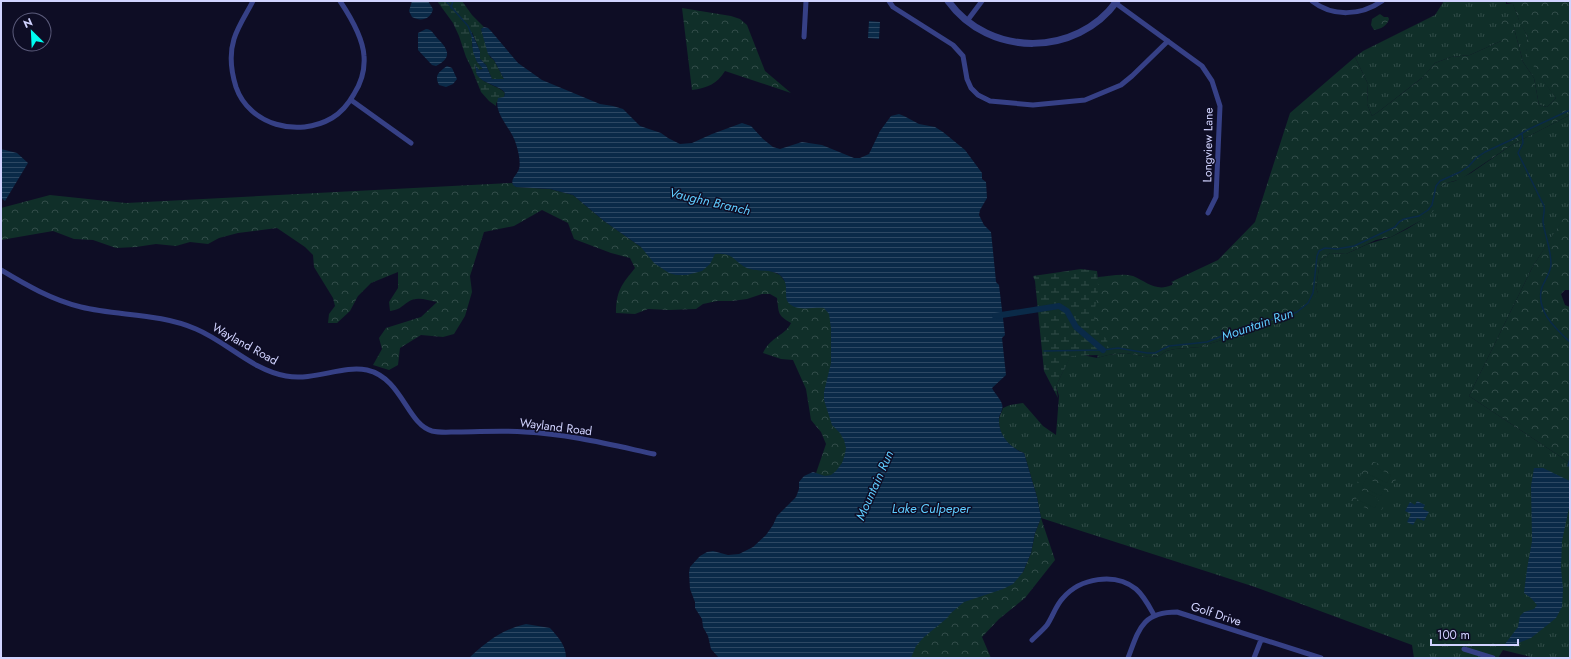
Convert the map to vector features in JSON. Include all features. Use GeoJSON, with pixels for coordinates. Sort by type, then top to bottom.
{"type":"FeatureCollection","features":[{"type":"Feature","properties":{"kind":"street"},"geometry":{"type":"LineString","coordinates":[[253,1],[234,39],[231,64],[232,75],[238,92],[251,110],[272,124],[292,128],[302,128],[318,124],[332,118],[342,111],[351,100],[361,81],[364,56],[362,44],[355,27],[340,1]]}},
{"type":"Feature","properties":{"kind":"street"},"geometry":{"type":"LineString","coordinates":[[804,37],[806,1]]}},
{"type":"Feature","properties":{"kind":"street"},"geometry":{"type":"LineString","coordinates":[[889,1],[893,7],[959,50],[964,60],[969,85],[978,95],[990,101],[1033,105],[1085,100],[1124,83],[1168,41]]}},
{"type":"Feature","properties":{"kind":"street"},"geometry":{"type":"LineString","coordinates":[[948,1],[954,10],[968,21],[991,35],[1022,44],[1049,43],[1071,37],[1087,29],[1104,16],[1115,2]]}},
{"type":"Feature","properties":{"kind":"street"},"geometry":{"type":"LineString","coordinates":[[968,21],[982,1]]}},
{"type":"Feature","properties":{"kind":"street"},"geometry":{"type":"LineString","coordinates":[[1312,1],[1320,7],[1338,12],[1356,13],[1373,7],[1382,1]]}},
{"type":"Feature","properties":{"kind":"street","name":"Longview Lane"},"geometry":{"type":"LineString","coordinates":[[1115,2],[1202,66],[1212,81],[1220,106],[1216,197],[1208,213]]}},
{"type":"Feature","properties":{"kind":"street"},"geometry":{"type":"LineString","coordinates":[[351,100],[411,142]]}},
{"type":"Feature","properties":{"kind":"street","name":"Wayland Road"},"geometry":{"type":"LineString","coordinates":[[1,270],[65,303],[90,309],[170,320],[196,328],[266,370],[280,375],[308,377],[353,369],[369,370],[384,377],[403,400],[416,420],[425,428],[431,430],[546,434],[654,454]]}},
{"type":"Feature","properties":{"kind":"street"},"geometry":{"type":"LineString","coordinates":[[1032,640],[1046,625],[1062,598],[1078,586],[1096,579],[1118,580],[1135,589],[1147,602],[1154,615],[1143,624],[1128,658]]}},
{"type":"Feature","properties":{"kind":"street","name":"Golf Drive"},"geometry":{"type":"LineString","coordinates":[[1154,615],[1164,612],[1177,612],[1321,658]]}},
{"type":"Feature","properties":{"kind":"street"},"geometry":{"type":"LineString","coordinates":[[1254,658],[1261,640]]}},
{"type":"Feature","properties":{"kind":"street"},"geometry":{"type":"LineString","coordinates":[[1464,649],[1493,658]]}},
{"type":"Feature","properties":{"kind":"green space"},"geometry":{"type":"Polygon","coordinates":[[[437,1],[462,1],[472,15],[484,27],[481,29],[490,57],[494,60],[504,79],[492,79],[486,65],[480,59],[480,51],[472,32],[472,45],[477,62],[483,69],[479,70],[475,66],[477,75],[481,79],[505,93],[504,97],[496,103],[496,106],[481,92],[453,23],[437,1]]]}},
{"type":"Feature","properties":{"kind":"green space"},"geometry":{"type":"Polygon","coordinates":[[[1444,1],[1506,1],[1506,4],[1513,4],[1528,37],[1526,49],[1543,80],[1556,98],[1547,107],[1539,105],[1534,78],[1523,62],[1514,28],[1501,26],[1501,41],[1470,55],[1451,57],[1435,63],[1423,77],[1372,116],[1367,104],[1368,84],[1355,57],[1363,51],[1435,15],[1444,1]]]}},
{"type":"Feature","properties":{"kind":"green space"},"geometry":{"type":"Polygon","coordinates":[[[1507,1],[1570,1],[1570,115],[1513,144],[1461,179],[1447,183],[1441,187],[1442,193],[1435,208],[1431,214],[1420,221],[1391,237],[1376,240],[1346,254],[1330,253],[1320,261],[1316,288],[1318,293],[1317,296],[1280,321],[1200,347],[1166,351],[1159,356],[1148,357],[1126,353],[1097,358],[1099,352],[1094,335],[1091,301],[1098,277],[1129,275],[1156,287],[1166,287],[1172,285],[1173,283],[1171,282],[1218,260],[1255,222],[1290,113],[1355,57],[1368,84],[1367,104],[1372,116],[1422,78],[1435,63],[1451,57],[1470,55],[1501,41],[1501,26],[1499,23],[1504,18],[1514,28],[1523,62],[1534,78],[1539,105],[1547,107],[1556,98],[1530,61],[1526,48],[1528,37],[1520,23],[1513,4],[1507,3],[1507,1]]]}},
{"type":"Feature","properties":{"kind":"green space"},"geometry":{"type":"Polygon","coordinates":[[[682,8],[731,16],[740,19],[747,25],[765,71],[791,93],[725,71],[719,79],[711,85],[692,90],[682,8]]]}},
{"type":"Feature","properties":{"kind":"green space"},"geometry":{"type":"Polygon","coordinates":[[[1380,14],[1384,17],[1388,17],[1389,19],[1387,24],[1383,27],[1374,30],[1371,25],[1372,19],[1380,14]]]}},
{"type":"Feature","properties":{"kind":"green space"},"geometry":{"type":"Polygon","coordinates":[[[1570,115],[1570,213],[1565,217],[1533,266],[1469,396],[1570,463],[1570,658],[1535,658],[1503,650],[1498,658],[1414,658],[1412,645],[1255,587],[1041,518],[1037,497],[1024,453],[1014,448],[1006,441],[999,426],[999,418],[1003,408],[1010,405],[1023,403],[1043,426],[1056,435],[1059,396],[1056,386],[1071,355],[1083,355],[1097,358],[1126,353],[1148,357],[1159,356],[1166,351],[1200,347],[1280,321],[1318,293],[1316,288],[1320,261],[1330,253],[1346,254],[1368,244],[1391,237],[1407,229],[1420,221],[1441,187],[1471,173],[1513,144],[1570,115]]]}},
{"type":"Feature","properties":{"kind":"green space"},"geometry":{"type":"Polygon","coordinates":[[[512,183],[516,187],[550,189],[573,195],[604,221],[641,247],[713,255],[716,252],[729,253],[780,275],[787,284],[824,307],[831,315],[842,433],[848,449],[843,463],[834,477],[815,476],[826,444],[821,432],[811,420],[806,389],[793,360],[781,359],[763,353],[766,347],[785,331],[791,323],[781,316],[777,298],[770,294],[762,294],[747,299],[717,301],[703,304],[696,309],[648,309],[635,314],[616,313],[617,299],[621,288],[635,268],[630,258],[611,253],[574,239],[568,223],[542,210],[514,226],[484,232],[470,276],[472,292],[465,316],[454,334],[443,337],[421,335],[400,348],[398,365],[389,370],[373,365],[382,349],[379,338],[386,328],[421,317],[437,302],[414,299],[398,309],[390,311],[389,302],[398,288],[398,272],[371,283],[358,296],[350,311],[337,323],[328,323],[329,314],[335,306],[333,298],[314,267],[313,255],[305,247],[277,228],[238,233],[219,238],[208,244],[190,242],[176,246],[156,244],[116,248],[93,240],[74,239],[53,231],[1,240],[1,208],[50,195],[126,203],[512,183]]]}},
{"type":"Feature","properties":{"kind":"green space"},"geometry":{"type":"Polygon","coordinates":[[[1570,213],[1570,290],[1565,290],[1561,294],[1565,305],[1570,307],[1570,463],[1469,396],[1533,266],[1565,216],[1570,213]]]}},
{"type":"Feature","properties":{"kind":"green space"},"geometry":{"type":"Polygon","coordinates":[[[1081,269],[1097,271],[1098,290],[1094,317],[1097,328],[1107,339],[1108,346],[1099,355],[1071,356],[1056,386],[1058,398],[1044,371],[1035,281],[1033,276],[1081,269]]]}},
{"type":"Feature","properties":{"kind":"green space"},"geometry":{"type":"Polygon","coordinates":[[[1368,459],[1399,473],[1380,514],[1349,501],[1368,459]]]}},
{"type":"Feature","properties":{"kind":"green space"},"geometry":{"type":"Polygon","coordinates":[[[1373,466],[1391,475],[1387,483],[1368,474],[1373,466]]]}},
{"type":"Feature","properties":{"kind":"green space"},"geometry":{"type":"Polygon","coordinates":[[[1366,478],[1385,487],[1381,496],[1362,487],[1366,478]]]}},
{"type":"Feature","properties":{"kind":"green space"},"geometry":{"type":"Polygon","coordinates":[[[1361,490],[1379,499],[1375,508],[1356,499],[1361,490]]]}},
{"type":"Feature","properties":{"kind":"green space"},"geometry":{"type":"Polygon","coordinates":[[[1041,518],[1055,560],[1025,598],[999,619],[982,637],[991,658],[907,658],[909,646],[949,607],[1023,572],[1031,553],[1035,533],[1041,518]]]}},
{"type":"Feature","properties":{"kind":"water"},"geometry":{"type":"Polygon","coordinates":[[[412,1],[428,1],[433,9],[432,12],[425,19],[415,19],[409,11],[412,1]]]}},
{"type":"Feature","properties":{"kind":"water"},"geometry":{"type":"Polygon","coordinates":[[[869,21],[880,22],[879,39],[868,38],[869,21]]]}},
{"type":"Feature","properties":{"kind":"water","name":"Lake Culpeper"},"geometry":{"type":"Polygon","coordinates":[[[484,27],[491,31],[518,63],[542,80],[600,104],[623,109],[640,126],[661,133],[680,144],[692,143],[742,123],[751,126],[773,147],[780,149],[802,142],[822,145],[854,158],[860,158],[869,154],[880,131],[891,116],[899,114],[919,124],[935,127],[965,150],[982,173],[982,179],[986,182],[987,198],[980,210],[979,215],[984,225],[991,232],[996,282],[999,285],[1005,335],[1002,338],[1006,375],[992,388],[1002,404],[999,425],[1006,440],[1014,448],[1024,453],[1037,497],[1041,518],[1035,533],[1031,553],[1023,572],[1013,584],[1003,589],[964,602],[924,637],[916,646],[911,658],[719,658],[711,649],[708,636],[703,627],[702,619],[695,608],[695,602],[690,589],[690,567],[700,556],[707,552],[713,551],[728,555],[739,554],[753,547],[766,535],[777,516],[796,497],[799,489],[799,482],[804,476],[813,472],[825,476],[831,475],[842,463],[845,454],[846,448],[844,440],[840,433],[832,425],[824,400],[824,392],[831,363],[831,328],[829,314],[824,308],[794,307],[788,303],[786,297],[786,286],[781,276],[774,272],[750,269],[727,255],[715,254],[710,264],[702,271],[687,275],[676,275],[669,273],[654,263],[641,247],[604,221],[573,195],[550,189],[516,187],[513,185],[513,179],[520,166],[517,147],[514,138],[500,115],[497,104],[498,98],[504,97],[505,93],[500,88],[483,81],[476,73],[475,65],[479,70],[483,69],[477,62],[473,52],[471,31],[480,51],[480,59],[486,65],[492,79],[504,79],[494,60],[488,54],[481,29],[484,27]]]}},
{"type":"Feature","properties":{"kind":"water"},"geometry":{"type":"Polygon","coordinates":[[[426,29],[433,32],[446,50],[447,57],[436,66],[432,65],[418,50],[418,33],[426,29]]]}},
{"type":"Feature","properties":{"kind":"water"},"geometry":{"type":"Polygon","coordinates":[[[447,66],[452,68],[457,79],[453,84],[446,87],[439,85],[437,76],[447,66]]]}},
{"type":"Feature","properties":{"kind":"water"},"geometry":{"type":"Polygon","coordinates":[[[1,149],[17,153],[28,163],[5,201],[1,198],[1,149]]]}},
{"type":"Feature","properties":{"kind":"water"},"geometry":{"type":"Polygon","coordinates":[[[1534,468],[1543,468],[1570,481],[1570,503],[1562,541],[1562,607],[1556,618],[1531,638],[1508,647],[1505,644],[1518,627],[1520,616],[1524,612],[1534,609],[1537,605],[1524,593],[1532,541],[1531,486],[1534,468]]]}},
{"type":"Feature","properties":{"kind":"water"},"geometry":{"type":"Polygon","coordinates":[[[1417,501],[1425,505],[1423,509],[1429,512],[1424,521],[1417,518],[1413,525],[1407,522],[1411,514],[1405,511],[1410,502],[1415,505],[1417,501]]]}},
{"type":"Feature","properties":{"kind":"water"},"geometry":{"type":"Polygon","coordinates":[[[526,624],[550,628],[563,645],[566,658],[469,658],[495,637],[510,629],[526,624]]]}},
{"type":"Feature","properties":{"kind":"waterway","name":"Vaughn Branch"},"geometry":{"type":"LineString","coordinates":[[446,1],[468,26],[472,36]]}},
{"type":"Feature","properties":{"kind":"waterway","name":"Vaughn Branch"},"geometry":{"type":"LineString","coordinates":[[451,8],[453,1]]}},
{"type":"Feature","properties":{"kind":"waterway","name":"Mountain Run"},"geometry":{"type":"LineString","coordinates":[[1044,351],[1103,350],[1118,348],[1155,353],[1169,346],[1207,342],[1252,324],[1287,316],[1297,312],[1308,303],[1313,293],[1317,256],[1319,251],[1325,248],[1337,249],[1354,246],[1395,227],[1404,219],[1419,216],[1428,210],[1432,205],[1436,186],[1440,181],[1460,172],[1485,152],[1570,110]]}},
{"type":"Feature","properties":{"kind":"waterway"},"geometry":{"type":"LineString","coordinates":[[1522,133],[1523,143],[1518,153],[1544,206],[1543,222],[1551,258],[1550,270],[1542,287],[1541,303],[1553,325],[1570,342]]}},
{"type":"Feature","properties":{"kind":"waterway"},"geometry":{"type":"LineString","coordinates":[[995,316],[1059,306],[1067,311],[1076,327],[1103,350]]}},
{"type":"Feature","properties":{"kind":"waterway"},"geometry":{"type":"LineString","coordinates":[[1568,466],[1570,458]]}}]}
